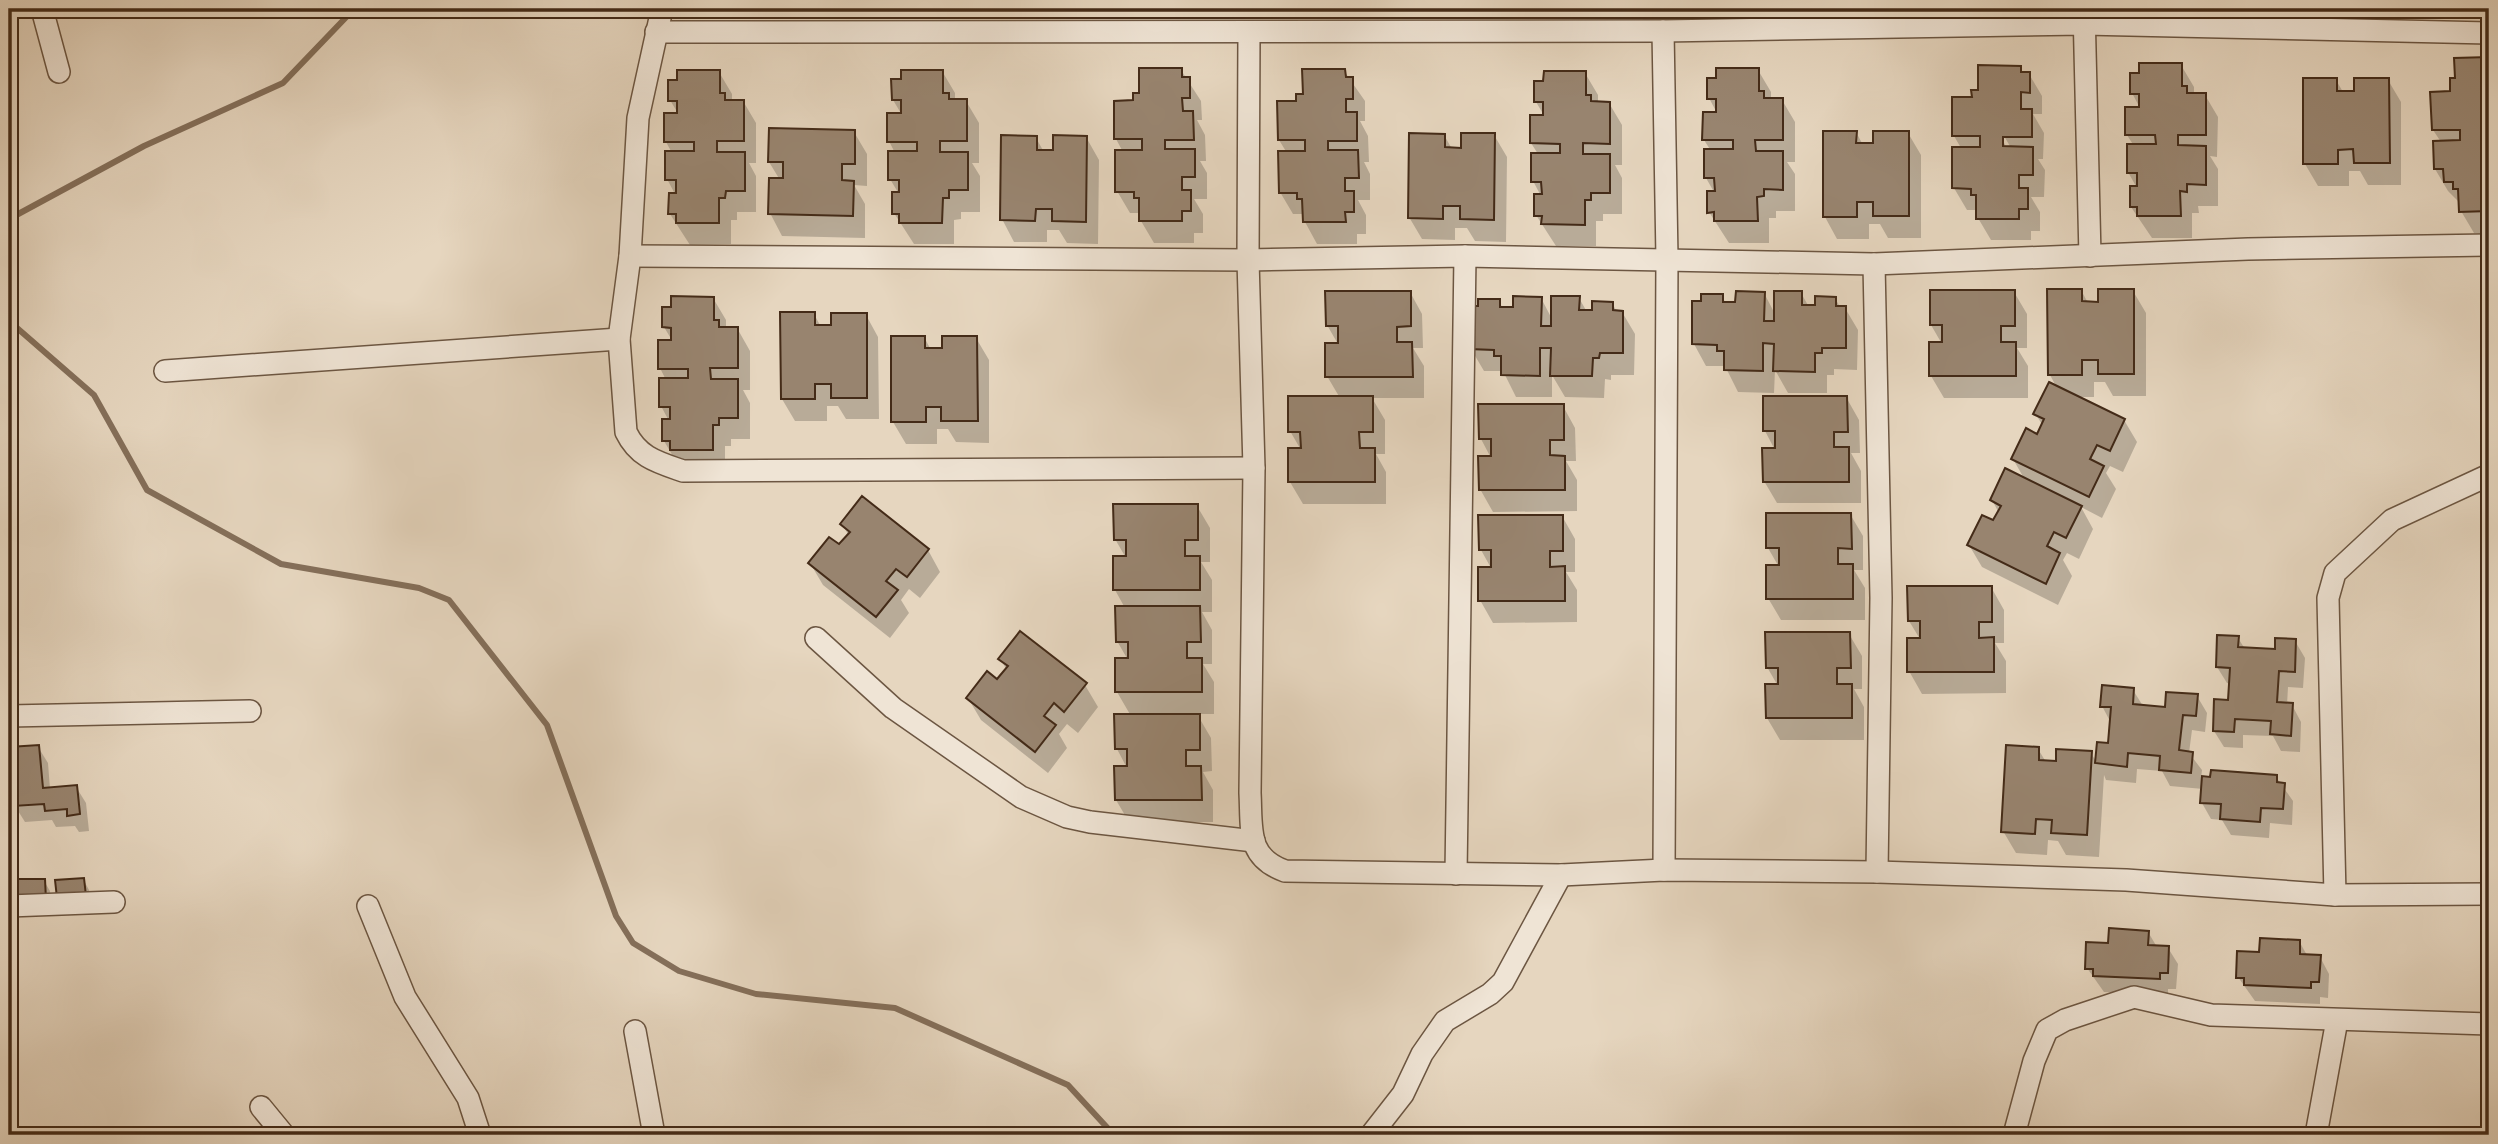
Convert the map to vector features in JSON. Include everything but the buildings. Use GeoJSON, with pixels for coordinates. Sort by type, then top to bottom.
{"type":"FeatureCollection","features":[{"type":"Feature","properties":{"kind":"street"},"geometry":{"type":"LineString","coordinates":[[42,9],[60,72]]}},
{"type":"Feature","properties":{"kind":"street"},"geometry":{"type":"LineString","coordinates":[[662,9],[638,118],[630,256],[619,339],[629,438],[649,460],[683,471],[1254,468]]}},
{"type":"Feature","properties":{"kind":"street"},"geometry":{"type":"LineString","coordinates":[[656,32],[1663,31],[2084,16],[2489,33]]}},
{"type":"Feature","properties":{"kind":"street"},"geometry":{"type":"LineString","coordinates":[[2084,16],[2090,256]]}},
{"type":"Feature","properties":{"kind":"street"},"geometry":{"type":"LineString","coordinates":[[1663,31],[1667,258],[1664,870]]}},
{"type":"Feature","properties":{"kind":"street"},"geometry":{"type":"LineString","coordinates":[[1249,32],[1248,260],[1254,468],[1250,793],[1258,856],[1285,871],[1560,875],[1664,870],[1877,872],[2126,880],[2335,895],[2489,894]]}},
{"type":"Feature","properties":{"kind":"street"},"geometry":{"type":"LineString","coordinates":[[630,256],[1248,260],[1465,256],[1874,264],[2489,245]]}},
{"type":"Feature","properties":{"kind":"street"},"geometry":{"type":"LineString","coordinates":[[1456,874],[1465,256]]}},
{"type":"Feature","properties":{"kind":"street"},"geometry":{"type":"LineString","coordinates":[[1874,264],[1881,598],[1877,872]]}},
{"type":"Feature","properties":{"kind":"street"},"geometry":{"type":"LineString","coordinates":[[165,371],[619,339]]}},
{"type":"Feature","properties":{"kind":"street"},"geometry":{"type":"LineString","coordinates":[[2335,895],[2328,598],[2335,573],[2392,520],[2489,475]]}},
{"type":"Feature","properties":{"kind":"street"},"geometry":{"type":"LineString","coordinates":[[816,638],[893,708],[1021,797],[1079,820],[1254,841]]}},
{"type":"Feature","properties":{"kind":"street"},"geometry":{"type":"LineString","coordinates":[[9,716],[250,710]]}},
{"type":"Feature","properties":{"kind":"street"},"geometry":{"type":"LineString","coordinates":[[1371,1135],[1403,1094],[1422,1054],[1445,1021],[1490,994],[1503,982],[1560,875]]}},
{"type":"Feature","properties":{"kind":"street"},"geometry":{"type":"LineString","coordinates":[[9,906],[114,902]]}},
{"type":"Feature","properties":{"kind":"street"},"geometry":{"type":"LineString","coordinates":[[368,906],[405,997],[468,1098],[480,1135]]}},
{"type":"Feature","properties":{"kind":"street"},"geometry":{"type":"LineString","coordinates":[[2014,1135],[2034,1061],[2047,1030],[2064,1020],[2134,997],[2211,1016],[2489,1024]]}},
{"type":"Feature","properties":{"kind":"street"},"geometry":{"type":"LineString","coordinates":[[2316,1135],[2326,1094],[2337,1020]]}},
{"type":"Feature","properties":{"kind":"street"},"geometry":{"type":"LineString","coordinates":[[635,1031],[654,1135]]}},
{"type":"Feature","properties":{"kind":"street"},"geometry":{"type":"LineString","coordinates":[[261,1107],[284,1135]]}},
{"type":"Feature","properties":{"kind":"waterway"},"geometry":{"type":"LineString","coordinates":[[9,219],[144,146],[283,83],[354,9]]}},
{"type":"Feature","properties":{"kind":"waterway"},"geometry":{"type":"LineString","coordinates":[[9,321],[94,395],[147,490],[281,564],[419,588],[449,600],[547,725],[616,916],[633,943],[679,971],[756,994],[895,1008],[1068,1085],[1114,1135]]}}]}
